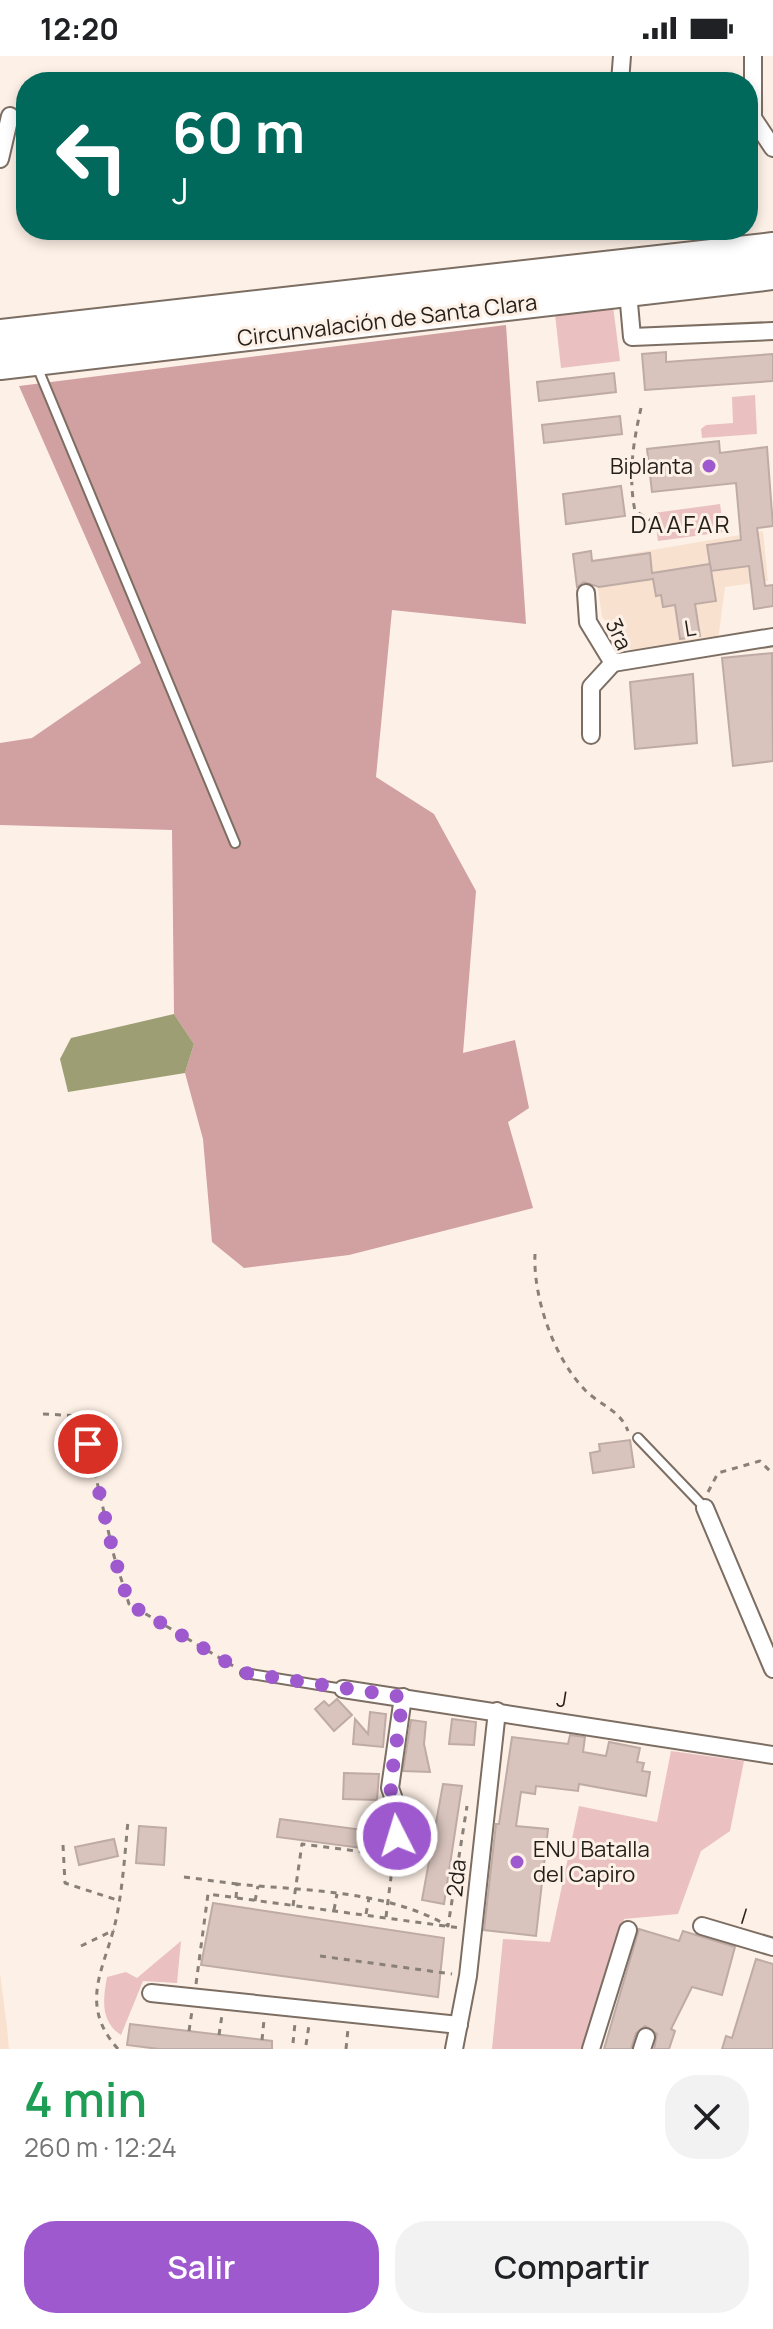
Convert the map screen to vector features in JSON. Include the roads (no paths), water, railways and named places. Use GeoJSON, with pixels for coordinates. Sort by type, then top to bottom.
{"type":"FeatureCollection","features":[{"type":"Feature","properties":{"kind":"highway","name":"Circunvalación de Santa Clara"},"geometry":{"type":"LineString","coordinates":[[0,335],[773,248]]}},
{"type":"Feature","properties":{"kind":"highway","name":"Circunvalación de Santa Clara"},"geometry":{"type":"LineString","coordinates":[[0,364],[773,274]]}},
{"type":"Feature","properties":{"kind":"street"},"geometry":{"type":"LineString","coordinates":[[0,159],[10,116]]}},
{"type":"Feature","properties":{"kind":"street"},"geometry":{"type":"LineString","coordinates":[[758,128],[773,148]]}},
{"type":"Feature","properties":{"kind":"street"},"geometry":{"type":"LineString","coordinates":[[628,292],[632,337],[773,331]]}},
{"type":"Feature","properties":{"kind":"street","name":"3ra"},"geometry":{"type":"LineString","coordinates":[[586,593],[588,622],[613,663],[591,687],[591,735]]}},
{"type":"Feature","properties":{"kind":"street","name":"L"},"geometry":{"type":"LineString","coordinates":[[613,663],[773,637]]}},
{"type":"Feature","properties":{"kind":"street"},"geometry":{"type":"LineString","coordinates":[[705,1508],[773,1669]]}},
{"type":"Feature","properties":{"kind":"street","name":"J"},"geometry":{"type":"LineString","coordinates":[[343,1689],[773,1755]]}},
{"type":"Feature","properties":{"kind":"street"},"geometry":{"type":"LineString","coordinates":[[394,1856],[400,1816],[390,1788],[403,1697]]}},
{"type":"Feature","properties":{"kind":"street","name":"2da"},"geometry":{"type":"LineString","coordinates":[[454,2049],[468,1976],[497,1711]]}},
{"type":"Feature","properties":{"kind":"street","name":"I"},"geometry":{"type":"LineString","coordinates":[[702,1926],[773,1947]]}},
{"type":"Feature","properties":{"kind":"street"},"geometry":{"type":"LineString","coordinates":[[591,2049],[628,1930]]}},
{"type":"Feature","properties":{"kind":"street"},"geometry":{"type":"LineString","coordinates":[[151,1993],[459,2025]]}},
{"type":"Feature","properties":{"kind":"lane"},"geometry":{"type":"LineString","coordinates":[[35,360],[235,843]]}},
{"type":"Feature","properties":{"kind":"lane"},"geometry":{"type":"LineString","coordinates":[[638,1438],[705,1508]]}},
{"type":"Feature","properties":{"kind":"lane"},"geometry":{"type":"LineString","coordinates":[[245,1673],[343,1689]]}},
{"type":"Feature","properties":{"kind":"place","name":"Biplanta"},"geometry":{"type":"Point","coordinates":[709,466]}},
{"type":"Feature","properties":{"kind":"place","name":"ENU Batalla del Capiro"},"geometry":{"type":"Point","coordinates":[517,1862]}},
{"type":"Feature","properties":{"kind":"district","name":"DAAFAR"},"geometry":{"type":"Point","coordinates":[681,525]}}]}
